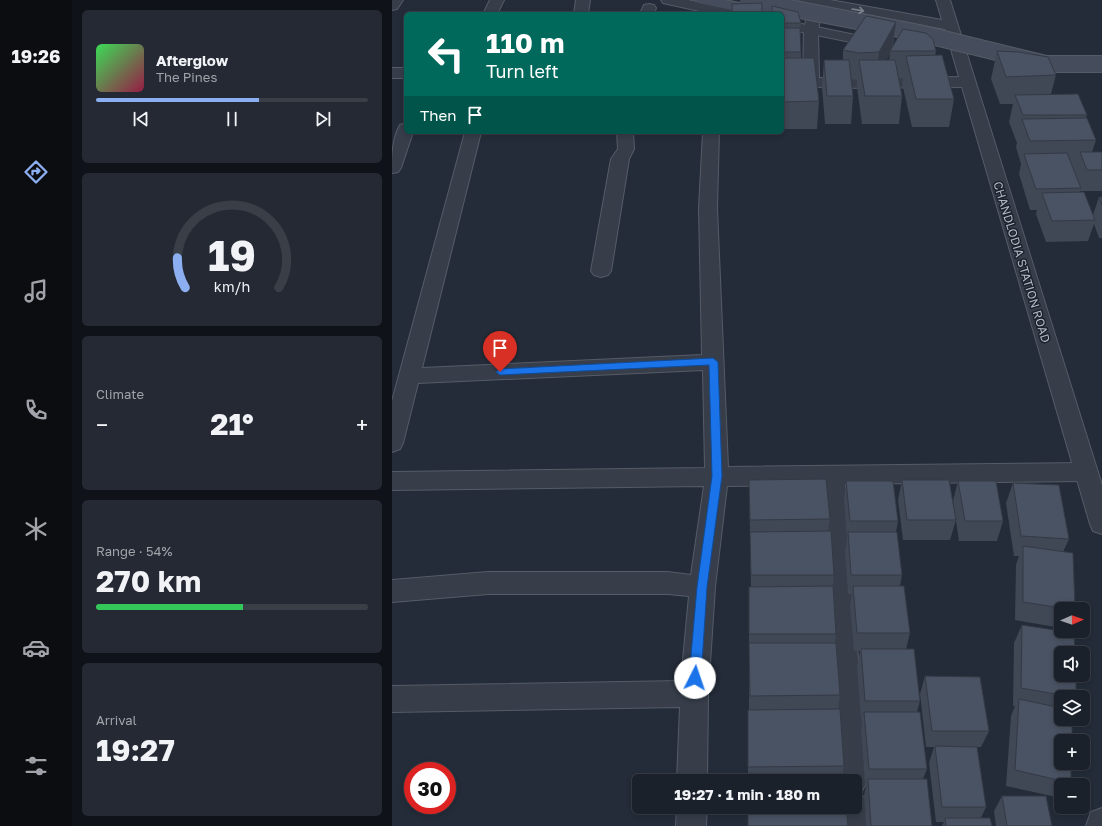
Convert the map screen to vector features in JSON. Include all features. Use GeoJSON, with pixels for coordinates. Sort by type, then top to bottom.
{"type":"FeatureCollection","features":[{"type":"Feature","properties":{"kind":"main road"},"geometry":{"type":"LineString","coordinates":[[703,0],[764,12]]}},
{"type":"Feature","properties":{"kind":"main road"},"geometry":{"type":"LineString","coordinates":[[748,0],[919,33],[1046,64],[1072,66],[1102,64]]}},
{"type":"Feature","properties":{"kind":"main road"},"geometry":{"type":"LineString","coordinates":[[784,16],[915,42],[1042,73],[1078,75],[1102,73]]}},
{"type":"Feature","properties":{"kind":"street"},"geometry":{"type":"LineString","coordinates":[[392,6],[396,0]]}},
{"type":"Feature","properties":{"kind":"street"},"geometry":{"type":"LineString","coordinates":[[491,12],[497,0]]}},
{"type":"Feature","properties":{"kind":"street"},"geometry":{"type":"LineString","coordinates":[[580,12],[583,0]]}},
{"type":"Feature","properties":{"kind":"street"},"geometry":{"type":"LineString","coordinates":[[668,0],[715,12]]}},
{"type":"Feature","properties":{"kind":"street","name":"CHANDLODIA STATION ROAD"},"geometry":{"type":"LineString","coordinates":[[943,0],[951,26],[954,60],[967,82],[1102,524]]}},
{"type":"Feature","properties":{"kind":"street"},"geometry":{"type":"LineString","coordinates":[[951,26],[811,1],[811,77],[814,82],[827,83],[967,82]]}},
{"type":"Feature","properties":{"kind":"street"},"geometry":{"type":"LineString","coordinates":[[784,24],[894,47]]}},
{"type":"Feature","properties":{"kind":"street"},"geometry":{"type":"LineString","coordinates":[[392,73],[404,73]]}},
{"type":"Feature","properties":{"kind":"street"},"geometry":{"type":"LineString","coordinates":[[392,168],[404,134]]}},
{"type":"Feature","properties":{"kind":"street"},"geometry":{"type":"LineString","coordinates":[[392,443],[402,385],[472,134]]}},
{"type":"Feature","properties":{"kind":"street"},"geometry":{"type":"LineString","coordinates":[[601,271],[620,159],[626,149],[625,134]]}},
{"type":"Feature","properties":{"kind":"street"},"geometry":{"type":"LineString","coordinates":[[692,774],[694,694],[702,587],[717,476],[708,208],[711,134]]}},
{"type":"Feature","properties":{"kind":"street"},"geometry":{"type":"LineString","coordinates":[[402,385],[713,362]]}},
{"type":"Feature","properties":{"kind":"street"},"geometry":{"type":"LineString","coordinates":[[392,481],[1086,472]]}},
{"type":"Feature","properties":{"kind":"street"},"geometry":{"type":"LineString","coordinates":[[833,475],[852,774]]}},
{"type":"Feature","properties":{"kind":"street"},"geometry":{"type":"LineString","coordinates":[[392,591],[488,583],[668,583],[702,587]]}},
{"type":"Feature","properties":{"kind":"street"},"geometry":{"type":"LineString","coordinates":[[392,699],[694,694]]}},
{"type":"Feature","properties":{"kind":"street"},"geometry":{"type":"LineString","coordinates":[[691,826],[692,814]]}},
{"type":"Feature","properties":{"kind":"street"},"geometry":{"type":"LineString","coordinates":[[854,814],[855,826]]}},
{"type":"Feature","properties":{"kind":"street"},"geometry":{"type":"LineString","coordinates":[[1101,826],[1102,822]]}},
{"type":"Feature","properties":{"kind":"building"},"geometry":{"type":"Polygon","coordinates":[[[762,3],[762,12],[732,12],[732,4],[762,3]]]}},
{"type":"Feature","properties":{"kind":"building"},"geometry":{"type":"Polygon","coordinates":[[[772,6],[798,12],[801,23],[784,23],[784,12],[772,12],[772,6]]]}},
{"type":"Feature","properties":{"kind":"building"},"geometry":{"type":"Polygon","coordinates":[[[866,16],[896,22],[879,52],[859,53],[843,50],[866,16]]]}},
{"type":"Feature","properties":{"kind":"building"},"geometry":{"type":"Polygon","coordinates":[[[784,28],[800,28],[801,52],[784,52],[784,28]]]}},
{"type":"Feature","properties":{"kind":"building"},"geometry":{"type":"Polygon","coordinates":[[[903,29],[926,33],[933,39],[936,51],[890,51],[903,29]]]}},
{"type":"Feature","properties":{"kind":"building"},"geometry":{"type":"Polygon","coordinates":[[[997,51],[1019,52],[1048,57],[1056,75],[1006,77],[997,51]]]}},
{"type":"Feature","properties":{"kind":"building"},"geometry":{"type":"Polygon","coordinates":[[[942,55],[954,99],[916,99],[906,56],[942,55]]]}},
{"type":"Feature","properties":{"kind":"building"},"geometry":{"type":"Polygon","coordinates":[[[784,58],[814,58],[819,101],[784,102],[784,58]]]}},
{"type":"Feature","properties":{"kind":"building"},"geometry":{"type":"Polygon","coordinates":[[[824,60],[849,60],[853,96],[827,96],[824,60]]]}},
{"type":"Feature","properties":{"kind":"building"},"geometry":{"type":"Polygon","coordinates":[[[859,60],[895,60],[902,96],[865,96],[859,60]]]}},
{"type":"Feature","properties":{"kind":"building"},"geometry":{"type":"Polygon","coordinates":[[[1078,94],[1087,115],[1023,115],[1015,95],[1078,94]]]}},
{"type":"Feature","properties":{"kind":"building"},"geometry":{"type":"Polygon","coordinates":[[[1087,118],[1096,140],[1030,141],[1022,119],[1087,118]]]}},
{"type":"Feature","properties":{"kind":"building"},"geometry":{"type":"Polygon","coordinates":[[[1080,152],[1102,152],[1102,170],[1087,170],[1080,152]]]}},
{"type":"Feature","properties":{"kind":"building"},"geometry":{"type":"Polygon","coordinates":[[[1067,153],[1081,188],[1036,189],[1024,154],[1067,153]]]}},
{"type":"Feature","properties":{"kind":"building"},"geometry":{"type":"Polygon","coordinates":[[[1084,192],[1095,220],[1052,221],[1042,193],[1084,192]]]}},
{"type":"Feature","properties":{"kind":"building"},"geometry":{"type":"Polygon","coordinates":[[[1099,197],[1102,197],[1102,205],[1099,197]]]}},
{"type":"Feature","properties":{"kind":"building"},"geometry":{"type":"Polygon","coordinates":[[[826,479],[830,519],[750,520],[749,480],[826,479]]]}},
{"type":"Feature","properties":{"kind":"building"},"geometry":{"type":"Polygon","coordinates":[[[902,480],[949,480],[956,520],[907,520],[902,480]]]}},
{"type":"Feature","properties":{"kind":"building"},"geometry":{"type":"Polygon","coordinates":[[[846,481],[893,481],[898,521],[850,521],[846,481]]]}},
{"type":"Feature","properties":{"kind":"building"},"geometry":{"type":"Polygon","coordinates":[[[958,481],[996,481],[1003,521],[965,521],[958,481]]]}},
{"type":"Feature","properties":{"kind":"building"},"geometry":{"type":"Polygon","coordinates":[[[1013,483],[1059,485],[1069,539],[1021,536],[1013,483]]]}},
{"type":"Feature","properties":{"kind":"building"},"geometry":{"type":"Polygon","coordinates":[[[831,531],[834,575],[751,575],[750,532],[831,531]]]}},
{"type":"Feature","properties":{"kind":"building"},"geometry":{"type":"Polygon","coordinates":[[[848,532],[897,532],[902,575],[851,575],[848,532]]]}},
{"type":"Feature","properties":{"kind":"building"},"geometry":{"type":"Polygon","coordinates":[[[1023,546],[1073,553],[1075,602],[1054,602],[1054,607],[1023,602],[1023,546]]]}},
{"type":"Feature","properties":{"kind":"building"},"geometry":{"type":"Polygon","coordinates":[[[833,586],[836,634],[749,634],[749,587],[833,586]]]}},
{"type":"Feature","properties":{"kind":"building"},"geometry":{"type":"Polygon","coordinates":[[[853,586],[904,586],[910,633],[857,633],[853,586]]]}},
{"type":"Feature","properties":{"kind":"building"},"geometry":{"type":"Polygon","coordinates":[[[1022,625],[1054,630],[1054,638],[1074,638],[1075,646],[1054,646],[1054,682],[1076,682],[1076,690],[1054,690],[1054,694],[1021,688],[1022,625]]]}},
{"type":"Feature","properties":{"kind":"building"},"geometry":{"type":"Polygon","coordinates":[[[749,643],[836,643],[840,695],[750,696],[749,643]]]}},
{"type":"Feature","properties":{"kind":"building"},"geometry":{"type":"Polygon","coordinates":[[[861,649],[914,649],[920,701],[865,701],[861,649]]]}},
{"type":"Feature","properties":{"kind":"building"},"geometry":{"type":"Polygon","coordinates":[[[925,676],[980,677],[989,731],[932,731],[925,676]]]}},
{"type":"Feature","properties":{"kind":"building"},"geometry":{"type":"Polygon","coordinates":[[[1019,699],[1054,706],[1054,726],[1072,726],[1072,734],[1054,734],[1054,770],[1071,770],[1071,778],[1054,779],[1015,770],[1019,699]]]}},
{"type":"Feature","properties":{"kind":"building"},"geometry":{"type":"Polygon","coordinates":[[[840,709],[844,766],[748,767],[748,710],[840,709]]]}},
{"type":"Feature","properties":{"kind":"building"},"geometry":{"type":"Polygon","coordinates":[[[864,712],[920,712],[927,769],[869,769],[864,712]]]}},
{"type":"Feature","properties":{"kind":"building"},"geometry":{"type":"Polygon","coordinates":[[[935,746],[977,747],[986,807],[942,807],[935,746]]]}},
{"type":"Feature","properties":{"kind":"building"},"geometry":{"type":"Polygon","coordinates":[[[868,779],[927,779],[932,826],[871,826],[868,779]]]}},
{"type":"Feature","properties":{"kind":"building"},"geometry":{"type":"Polygon","coordinates":[[[1002,796],[1046,796],[1052,826],[1007,826],[1002,796]]]}},
{"type":"Feature","properties":{"kind":"building"},"geometry":{"type":"Polygon","coordinates":[[[748,814],[847,814],[848,826],[748,826],[748,814]]]}},
{"type":"Feature","properties":{"kind":"building"},"geometry":{"type":"Polygon","coordinates":[[[945,818],[990,818],[992,826],[946,826],[945,818]]]}},
{"type":"Feature","properties":{"kind":"route"},"geometry":{"type":"LineString","coordinates":[[500,372],[713,362],[717,476],[702,587],[695,678]]}}]}
